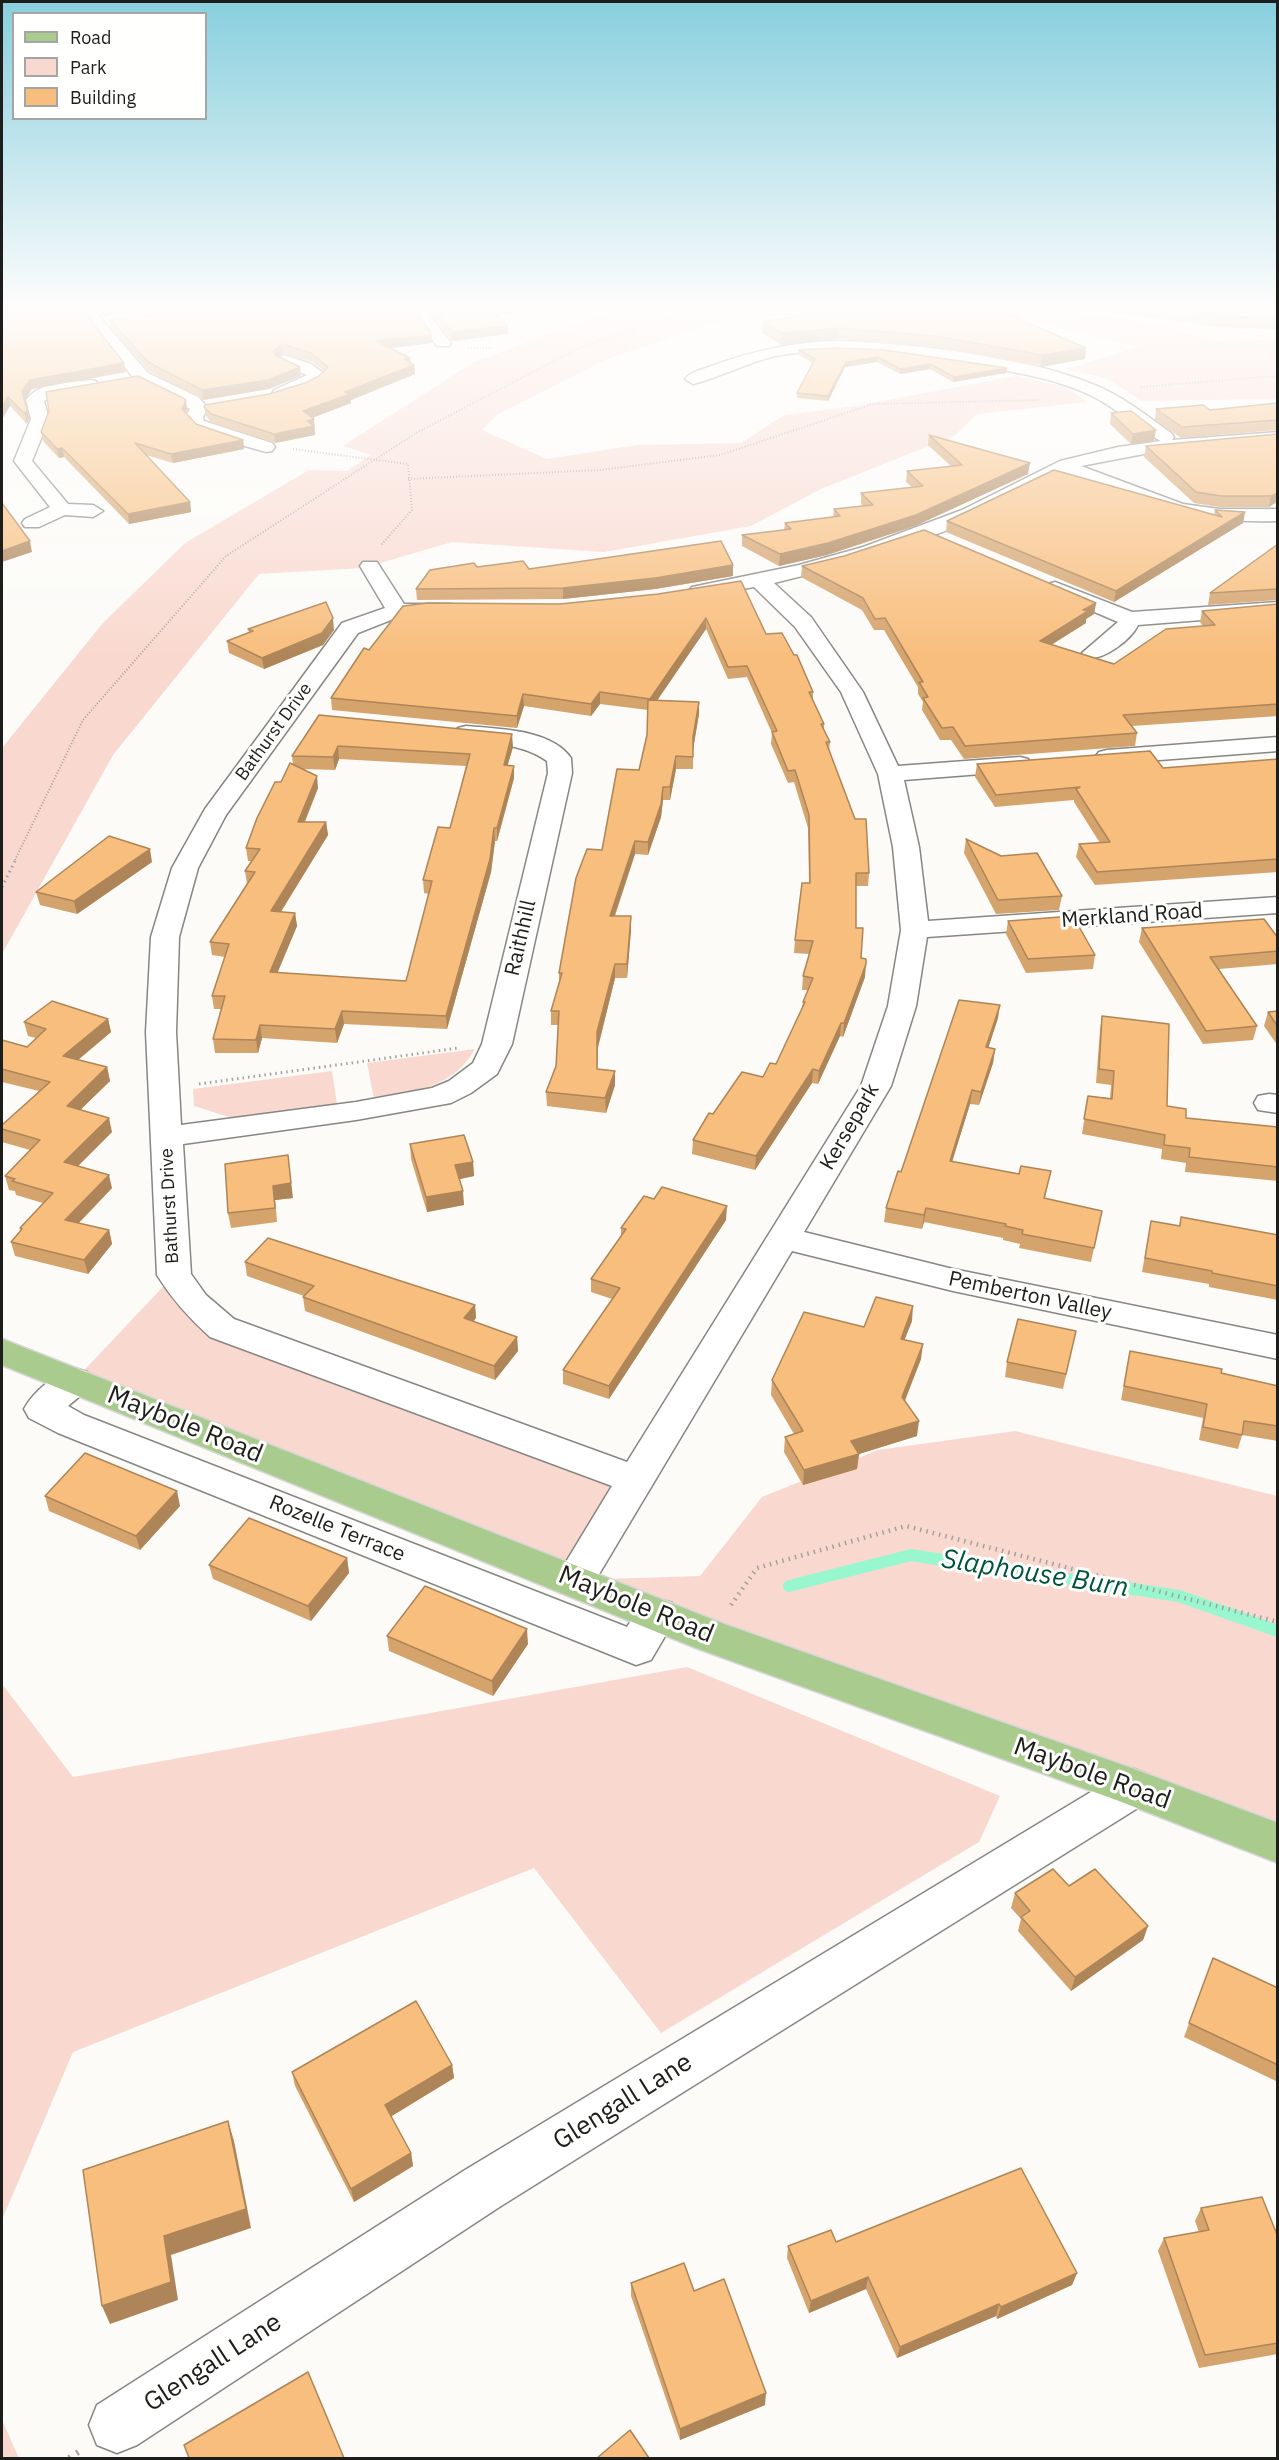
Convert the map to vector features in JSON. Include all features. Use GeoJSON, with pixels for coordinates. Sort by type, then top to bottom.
{"type":"FeatureCollection","features":[{"type":"Feature","properties":{"kind":"main road","name":"Maybole Road"},"geometry":{"type":"LineString","coordinates":[[2,1350],[710,1636],[1134,1788],[1278,1843]]}},
{"type":"Feature","properties":{"kind":"street"},"geometry":{"type":"LineString","coordinates":[[37,427],[23,461],[62,509]]}},
{"type":"Feature","properties":{"kind":"street"},"geometry":{"type":"LineString","coordinates":[[202,427],[266,447]]}},
{"type":"Feature","properties":{"kind":"street"},"geometry":{"type":"LineString","coordinates":[[1150,427],[1177,446]]}},
{"type":"Feature","properties":{"kind":"street"},"geometry":{"type":"LineString","coordinates":[[672,596],[760,581],[872,550],[971,513],[1064,466],[1100,457],[1177,446],[1278,437]]}},
{"type":"Feature","properties":{"kind":"street"},"geometry":{"type":"LineString","coordinates":[[1064,466],[1167,505],[1197,513],[1225,516],[1278,515]]}},
{"type":"Feature","properties":{"kind":"street"},"geometry":{"type":"LineString","coordinates":[[32,523],[62,509],[93,511]]}},
{"type":"Feature","properties":{"kind":"street"},"geometry":{"type":"LineString","coordinates":[[923,532],[956,546]]}},
{"type":"Feature","properties":{"kind":"street"},"geometry":{"type":"LineString","coordinates":[[370,566],[398,610]]}},
{"type":"Feature","properties":{"kind":"street"},"geometry":{"type":"LineString","coordinates":[[1031,578],[1129,620],[1278,608]]}},
{"type":"Feature","properties":{"kind":"street","name":"Kersepark"},"geometry":{"type":"LineString","coordinates":[[575,1580],[876,1086],[902,1006],[915,930],[906,847],[890,774],[852,692],[803,622],[760,581]]}},
{"type":"Feature","properties":{"kind":"street","name":"Bathurst Drive"},"geometry":{"type":"LineString","coordinates":[[466,608],[398,610],[370,618],[350,628],[285,714],[209,823],[185,868],[165,937],[161,1032],[174,1275],[194,1303],[222,1328],[636,1480]]}},
{"type":"Feature","properties":{"kind":"street"},"geometry":{"type":"LineString","coordinates":[[1093,653],[1127,627],[1129,620]]}},
{"type":"Feature","properties":{"kind":"street"},"geometry":{"type":"LineString","coordinates":[[285,714],[321,718]]}},
{"type":"Feature","properties":{"kind":"street","name":"Raithhill"},"geometry":{"type":"LineString","coordinates":[[167,1137],[416,1101],[460,1087],[486,1068],[500,1033],[560,773],[559,758],[544,746],[521,738],[439,730]]}},
{"type":"Feature","properties":{"kind":"street"},"geometry":{"type":"LineString","coordinates":[[1090,758],[1278,744]]}},
{"type":"Feature","properties":{"kind":"street"},"geometry":{"type":"LineString","coordinates":[[890,774],[1043,762]]}},
{"type":"Feature","properties":{"kind":"street","name":"Merkland Road"},"geometry":{"type":"LineString","coordinates":[[915,930],[1278,905]]}},
{"type":"Feature","properties":{"kind":"street","name":"Pemberton Valley"},"geometry":{"type":"LineString","coordinates":[[783,1238],[954,1280],[1278,1347]]}},
{"type":"Feature","properties":{"kind":"street","name":"Rozelle Terrace"},"geometry":{"type":"LineString","coordinates":[[74,1381],[42,1409],[71,1424],[636,1648],[658,1614]]}},
{"type":"Feature","properties":{"kind":"street","name":"Glengall Lane"},"geometry":{"type":"LineString","coordinates":[[117,2425],[483,2188],[1134,1788]]}},
{"type":"Feature","properties":{"kind":"path"},"geometry":{"type":"LineString","coordinates":[[2,887],[83,720],[226,556],[428,427]]}},
{"type":"Feature","properties":{"kind":"path"},"geometry":{"type":"LineString","coordinates":[[408,479],[600,470],[720,455],[805,427]]}},
{"type":"Feature","properties":{"kind":"path"},"geometry":{"type":"LineString","coordinates":[[266,447],[408,464],[412,510],[377,550],[370,566]]}},
{"type":"Feature","properties":{"kind":"path"},"geometry":{"type":"LineString","coordinates":[[195,1084],[466,1047]]}},
{"type":"Feature","properties":{"kind":"path"},"geometry":{"type":"LineString","coordinates":[[710,1636],[757,1568],[906,1526],[1278,1622]]}},
{"type":"Feature","properties":{"kind":"green space"},"geometry":{"type":"Polygon","coordinates":[[[373,427],[485,427],[482,430],[547,459],[637,445],[741,443],[766,427],[964,427],[954,436],[821,489],[751,526],[604,552],[452,542],[363,568],[259,574],[113,755],[2,954],[2,748],[102,624],[185,543],[309,470],[347,471],[371,455],[343,446],[373,427]]]}},
{"type":"Feature","properties":{"kind":"green space"},"geometry":{"type":"Polygon","coordinates":[[[475,1049],[456,1072],[444,1080],[417,1091],[374,1099],[367,1063],[475,1049]]]}},
{"type":"Feature","properties":{"kind":"green space"},"geometry":{"type":"Polygon","coordinates":[[[332,1071],[337,1104],[232,1118],[194,1106],[193,1089],[332,1071]]]}},
{"type":"Feature","properties":{"kind":"green space"},"geometry":{"type":"Polygon","coordinates":[[[174,1275],[194,1303],[222,1328],[636,1480],[575,1580],[700,1576],[762,1497],[878,1450],[1015,1431],[1277,1496],[1277,1845],[1134,1788],[710,1636],[74,1381],[174,1275]]]}},
{"type":"Feature","properties":{"kind":"green space"},"geometry":{"type":"Polygon","coordinates":[[[687,1667],[1000,1796],[979,1842],[661,2033],[534,1868],[73,2052],[2,2220],[2,1684],[73,1777],[687,1667]]]}},
{"type":"Feature","properties":{"kind":"green space"},"geometry":{"type":"Polygon","coordinates":[[[2,2420],[19,2458],[2,2458],[2,2420]]]}},
{"type":"Feature","properties":{"kind":"building"},"geometry":{"type":"Polygon","coordinates":[[[43,427],[204,427],[243,440],[171,454],[135,443],[190,502],[128,514],[62,448],[57,449],[41,432],[43,427]]]}},
{"type":"Feature","properties":{"kind":"building"},"geometry":{"type":"Polygon","coordinates":[[[251,427],[310,427],[274,434],[251,427]]]}},
{"type":"Feature","properties":{"kind":"building"},"geometry":{"type":"Polygon","coordinates":[[[1125,427],[1152,427],[1156,430],[1133,434],[1125,427]]]}},
{"type":"Feature","properties":{"kind":"building"},"geometry":{"type":"Polygon","coordinates":[[[1278,434],[1278,493],[1271,496],[1221,496],[1196,492],[1146,446],[1278,434]]]}},
{"type":"Feature","properties":{"kind":"building"},"geometry":{"type":"Polygon","coordinates":[[[929,435],[1030,463],[916,515],[828,543],[780,554],[742,535],[791,529],[785,523],[840,516],[834,509],[873,505],[861,493],[923,486],[907,471],[962,465],[929,435]]]}},
{"type":"Feature","properties":{"kind":"building"},"geometry":{"type":"Polygon","coordinates":[[[1054,470],[1222,517],[1215,510],[1245,512],[1116,591],[947,521],[1054,470]]]}},
{"type":"Feature","properties":{"kind":"building"},"geometry":{"type":"Polygon","coordinates":[[[2,503],[30,541],[2,551],[2,503]]]}},
{"type":"Feature","properties":{"kind":"building"},"geometry":{"type":"Polygon","coordinates":[[[924,530],[1096,603],[1083,610],[1088,611],[1040,641],[1114,664],[1166,629],[1215,625],[1202,611],[1278,604],[1278,704],[1123,715],[1137,733],[965,746],[953,727],[942,728],[923,698],[928,697],[919,682],[923,682],[885,618],[875,619],[863,598],[802,566],[844,556],[924,530]]]}},
{"type":"Feature","properties":{"kind":"building"},"geometry":{"type":"Polygon","coordinates":[[[721,541],[733,565],[655,578],[563,588],[416,589],[430,570],[474,563],[477,567],[523,561],[529,569],[721,541]]]}},
{"type":"Feature","properties":{"kind":"building"},"geometry":{"type":"Polygon","coordinates":[[[1278,544],[1278,589],[1210,593],[1278,544]]]}},
{"type":"Feature","properties":{"kind":"building"},"geometry":{"type":"Polygon","coordinates":[[[741,581],[766,634],[782,633],[794,655],[797,655],[813,692],[809,692],[824,724],[821,724],[830,742],[826,742],[855,819],[866,819],[869,873],[856,873],[856,928],[863,928],[861,958],[866,959],[866,964],[844,1023],[841,1023],[819,1071],[813,1069],[756,1156],[693,1140],[709,1113],[713,1114],[742,1072],[763,1077],[770,1063],[776,1064],[805,1002],[803,1002],[813,978],[803,976],[813,941],[795,940],[802,883],[810,883],[809,815],[795,770],[788,771],[772,732],[777,731],[747,666],[728,667],[706,618],[650,699],[600,692],[591,704],[523,694],[517,716],[331,698],[364,648],[369,650],[403,606],[428,603],[560,604],[658,594],[741,581]]]}},
{"type":"Feature","properties":{"kind":"building"},"geometry":{"type":"Polygon","coordinates":[[[326,602],[333,618],[322,633],[262,658],[227,641],[253,631],[248,629],[326,602]]]}},
{"type":"Feature","properties":{"kind":"building"},"geometry":{"type":"Polygon","coordinates":[[[648,700],[699,702],[693,737],[693,757],[676,756],[670,787],[663,787],[661,804],[648,842],[635,841],[610,916],[631,916],[627,964],[615,964],[597,1032],[597,1069],[615,1071],[605,1098],[546,1092],[556,1066],[559,1011],[551,1011],[562,973],[559,973],[576,878],[587,849],[602,850],[617,769],[639,770],[647,735],[648,700]]]}},
{"type":"Feature","properties":{"kind":"building"},"geometry":{"type":"Polygon","coordinates":[[[319,715],[512,734],[504,765],[514,766],[497,828],[494,828],[490,859],[446,1016],[342,1011],[335,1029],[260,1025],[256,1040],[213,1039],[225,996],[212,996],[229,944],[210,942],[255,872],[245,871],[260,849],[246,848],[257,818],[275,782],[281,782],[290,763],[317,776],[298,822],[326,822],[271,911],[295,913],[270,972],[406,981],[432,881],[423,880],[438,827],[450,828],[470,754],[338,746],[333,757],[292,756],[319,715]]]}},
{"type":"Feature","properties":{"kind":"building"},"geometry":{"type":"Polygon","coordinates":[[[1150,751],[1163,768],[1278,759],[1278,859],[1097,872],[1079,844],[1110,842],[1076,789],[1080,787],[996,795],[977,764],[1150,751]]]}},
{"type":"Feature","properties":{"kind":"building"},"geometry":{"type":"Polygon","coordinates":[[[109,836],[150,849],[74,901],[36,892],[109,836]]]}},
{"type":"Feature","properties":{"kind":"building"},"geometry":{"type":"Polygon","coordinates":[[[966,839],[1001,856],[1037,853],[1062,896],[998,900],[966,839]]]}},
{"type":"Feature","properties":{"kind":"building"},"geometry":{"type":"Polygon","coordinates":[[[1073,916],[1095,955],[1028,959],[1008,921],[1073,916]]]}},
{"type":"Feature","properties":{"kind":"building"},"geometry":{"type":"Polygon","coordinates":[[[1264,919],[1278,938],[1278,951],[1210,957],[1257,1026],[1206,1031],[1142,928],[1264,919]]]}},
{"type":"Feature","properties":{"kind":"building"},"geometry":{"type":"Polygon","coordinates":[[[959,1000],[1000,1005],[986,1047],[995,1049],[981,1092],[972,1090],[950,1161],[1019,1174],[1021,1166],[1051,1171],[1044,1198],[1102,1211],[1094,1248],[1022,1234],[1023,1230],[1005,1226],[1006,1224],[926,1208],[924,1215],[886,1208],[898,1171],[901,1172],[959,1000]]]}},
{"type":"Feature","properties":{"kind":"building"},"geometry":{"type":"Polygon","coordinates":[[[52,1001],[108,1019],[63,1056],[107,1067],[67,1106],[109,1118],[64,1162],[109,1175],[65,1220],[109,1230],[84,1260],[11,1242],[22,1229],[20,1228],[53,1193],[12,1181],[15,1179],[5,1176],[40,1140],[2,1129],[2,1125],[50,1082],[2,1069],[2,1040],[27,1047],[46,1029],[24,1022],[52,1001]]]}},
{"type":"Feature","properties":{"kind":"building"},"geometry":{"type":"Polygon","coordinates":[[[1278,1011],[1278,1027],[1268,1012],[1278,1011]]]}},
{"type":"Feature","properties":{"kind":"building"},"geometry":{"type":"Polygon","coordinates":[[[1102,1016],[1169,1024],[1167,1106],[1186,1109],[1186,1118],[1278,1127],[1278,1167],[1189,1157],[1190,1148],[1164,1145],[1165,1135],[1084,1119],[1088,1096],[1112,1099],[1114,1071],[1099,1069],[1102,1016]]]}},
{"type":"Feature","properties":{"kind":"building"},"geometry":{"type":"Polygon","coordinates":[[[464,1135],[473,1162],[455,1165],[463,1191],[426,1197],[410,1144],[464,1135]]]}},
{"type":"Feature","properties":{"kind":"building"},"geometry":{"type":"Polygon","coordinates":[[[288,1155],[291,1183],[273,1186],[275,1208],[228,1213],[225,1164],[288,1155]]]}},
{"type":"Feature","properties":{"kind":"building"},"geometry":{"type":"Polygon","coordinates":[[[662,1187],[727,1206],[609,1386],[563,1370],[620,1288],[591,1279],[626,1229],[621,1228],[644,1196],[654,1199],[662,1187]]]}},
{"type":"Feature","properties":{"kind":"building"},"geometry":{"type":"Polygon","coordinates":[[[1181,1217],[1278,1235],[1278,1286],[1145,1258],[1151,1221],[1180,1226],[1181,1217]]]}},
{"type":"Feature","properties":{"kind":"building"},"geometry":{"type":"Polygon","coordinates":[[[268,1238],[475,1305],[464,1318],[517,1337],[494,1366],[303,1297],[314,1286],[245,1262],[268,1238]]]}},
{"type":"Feature","properties":{"kind":"building"},"geometry":{"type":"Polygon","coordinates":[[[876,1297],[913,1306],[901,1339],[923,1344],[902,1397],[919,1421],[851,1441],[859,1454],[804,1470],[785,1437],[803,1431],[772,1380],[804,1312],[864,1327],[876,1297]]]}},
{"type":"Feature","properties":{"kind":"building"},"geometry":{"type":"Polygon","coordinates":[[[1018,1319],[1076,1331],[1066,1374],[1007,1362],[1018,1319]]]}},
{"type":"Feature","properties":{"kind":"building"},"geometry":{"type":"Polygon","coordinates":[[[1130,1351],[1222,1369],[1221,1373],[1278,1386],[1278,1426],[1244,1421],[1242,1435],[1203,1427],[1207,1404],[1124,1386],[1130,1351]]]}},
{"type":"Feature","properties":{"kind":"building"},"geometry":{"type":"Polygon","coordinates":[[[85,1453],[177,1491],[136,1536],[45,1496],[85,1453]]]}},
{"type":"Feature","properties":{"kind":"building"},"geometry":{"type":"Polygon","coordinates":[[[249,1518],[347,1558],[308,1606],[209,1565],[249,1518]]]}},
{"type":"Feature","properties":{"kind":"building"},"geometry":{"type":"Polygon","coordinates":[[[425,1586],[527,1629],[492,1681],[387,1636],[425,1586]]]}},
{"type":"Feature","properties":{"kind":"building"},"geometry":{"type":"Polygon","coordinates":[[[1053,1869],[1069,1886],[1095,1869],[1148,1926],[1075,1977],[1021,1917],[1030,1911],[1015,1893],[1053,1869]]]}},
{"type":"Feature","properties":{"kind":"building"},"geometry":{"type":"Polygon","coordinates":[[[1213,1958],[1278,1988],[1278,2065],[1189,2023],[1213,1958]]]}},
{"type":"Feature","properties":{"kind":"building"},"geometry":{"type":"Polygon","coordinates":[[[416,2001],[452,2065],[385,2105],[411,2153],[351,2189],[292,2072],[416,2001]]]}},
{"type":"Feature","properties":{"kind":"building"},"geometry":{"type":"Polygon","coordinates":[[[228,2121],[246,2209],[164,2236],[171,2282],[102,2306],[83,2170],[228,2121]]]}},
{"type":"Feature","properties":{"kind":"building"},"geometry":{"type":"Polygon","coordinates":[[[1021,2168],[1077,2273],[1001,2307],[999,2304],[900,2347],[868,2277],[811,2301],[788,2246],[831,2230],[836,2242],[1021,2168]]]}},
{"type":"Feature","properties":{"kind":"building"},"geometry":{"type":"Polygon","coordinates":[[[1262,2197],[1278,2237],[1278,2343],[1205,2355],[1164,2238],[1209,2230],[1201,2208],[1262,2197]]]}},
{"type":"Feature","properties":{"kind":"building"},"geometry":{"type":"Polygon","coordinates":[[[684,2263],[694,2291],[724,2279],[766,2393],[680,2429],[631,2283],[684,2263]]]}},
{"type":"Feature","properties":{"kind":"building"},"geometry":{"type":"Polygon","coordinates":[[[308,2372],[344,2458],[189,2458],[184,2445],[308,2372]]]}},
{"type":"Feature","properties":{"kind":"building"},"geometry":{"type":"Polygon","coordinates":[[[630,2430],[649,2458],[597,2458],[630,2430]]]}},
{"type":"Feature","properties":{"kind":"waterway","name":"Slaphouse Burn"},"geometry":{"type":"LineString","coordinates":[[789,1586],[911,1555],[1179,1596],[1278,1631]]}}]}
